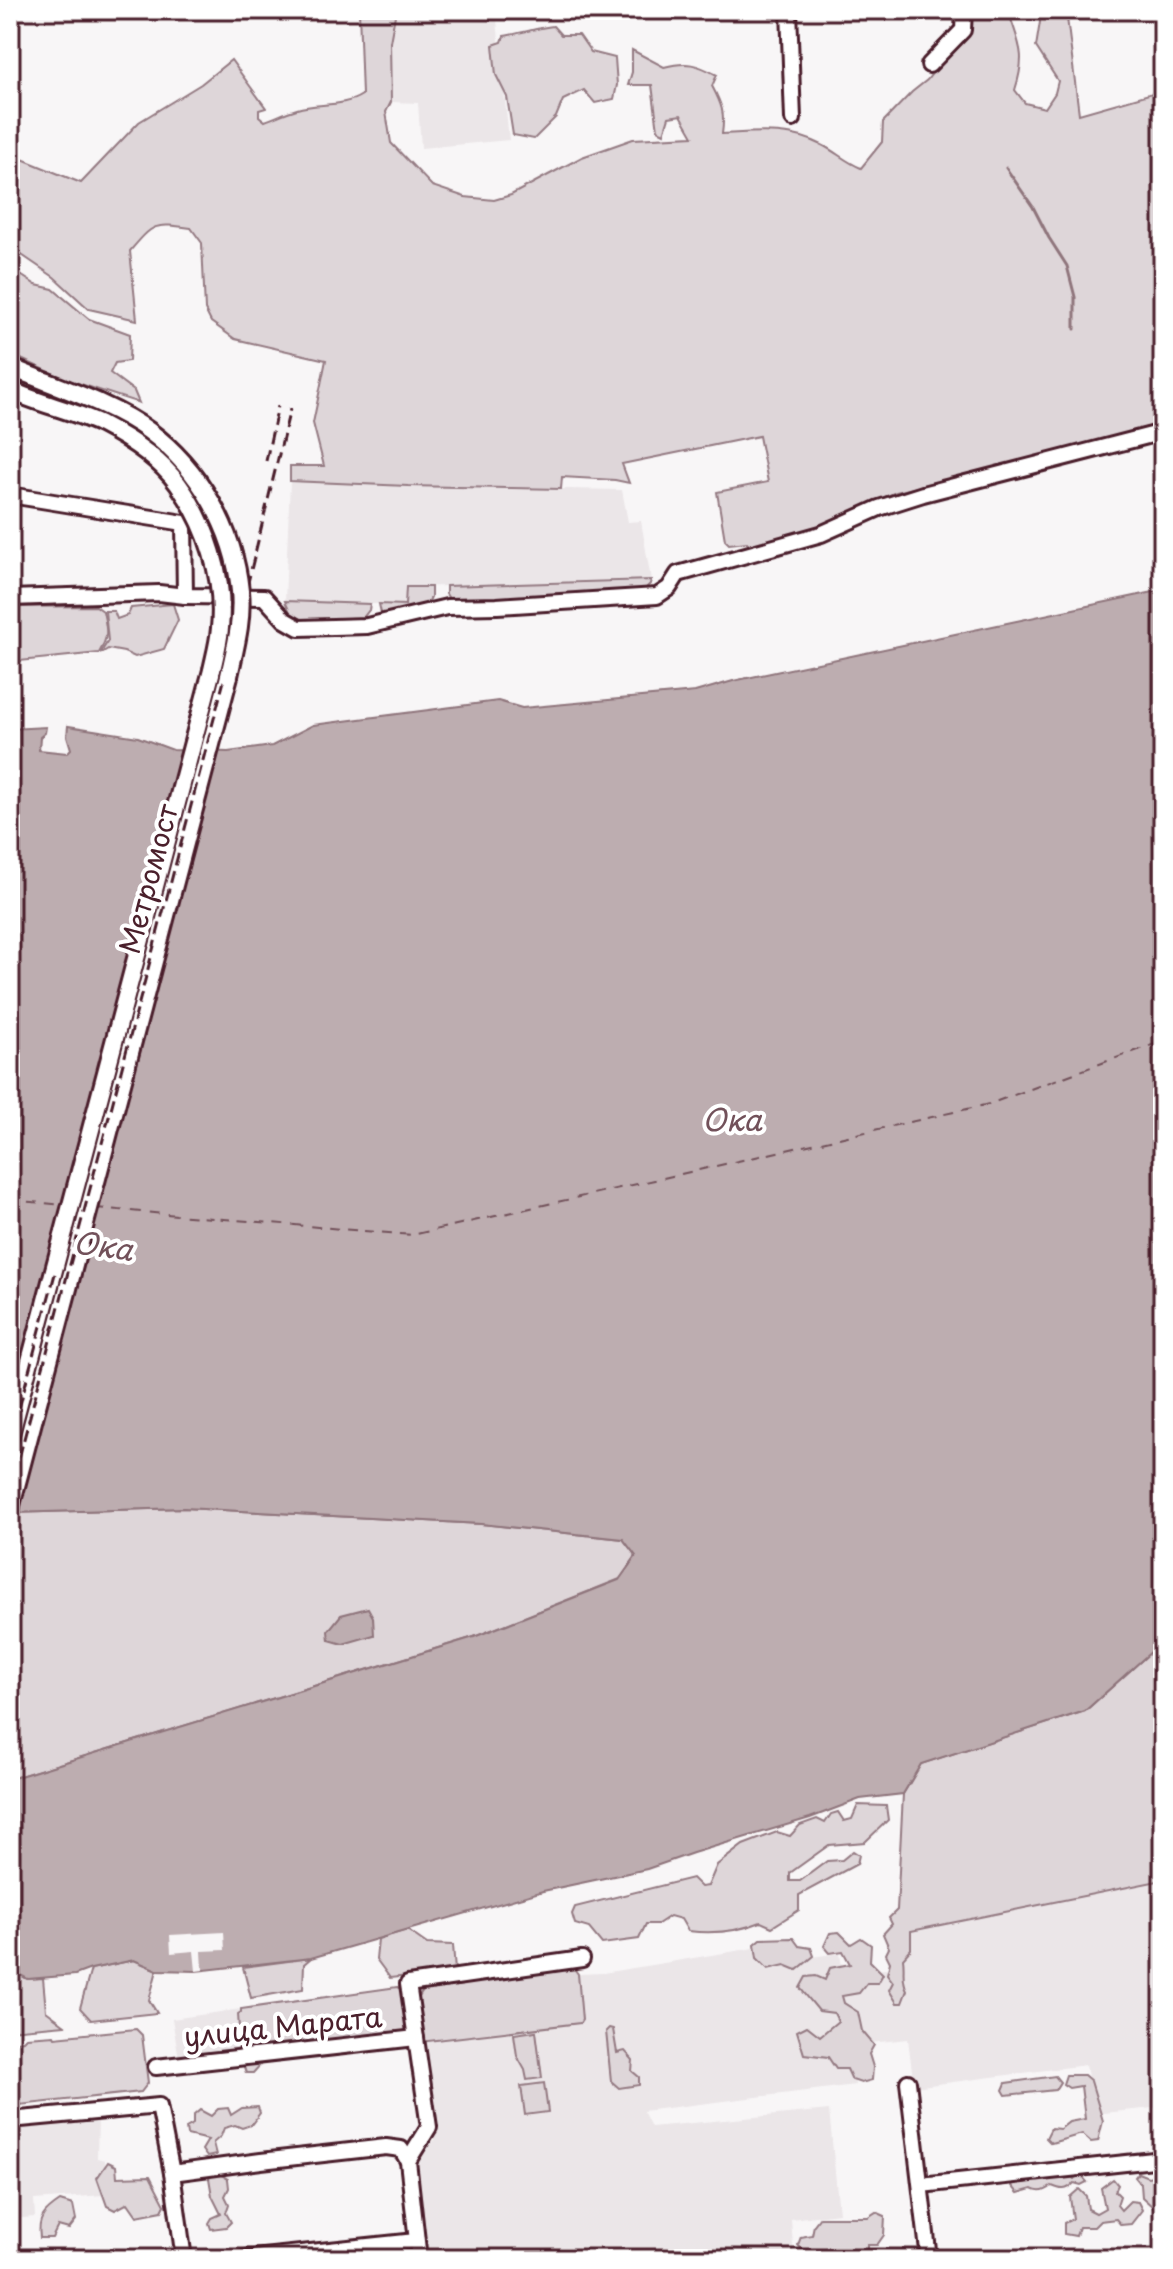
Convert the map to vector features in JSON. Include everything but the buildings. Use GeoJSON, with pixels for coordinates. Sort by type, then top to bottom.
{"type":"FeatureCollection","features":[{"type":"Feature","properties":{"kind":"main road","name":"Метромост"},"geometry":{"type":"LineString","coordinates":[[10,367],[110,409],[148,429],[178,455],[217,512],[232,551],[240,592],[239,631],[229,676],[10,1509]]}},
{"type":"Feature","properties":{"kind":"main road","name":"Метромост"},"geometry":{"type":"LineString","coordinates":[[10,390],[98,422],[129,439],[159,464],[177,483],[193,509],[212,551],[220,588],[220,627],[204,701],[10,1437]]}},
{"type":"Feature","properties":{"kind":"street"},"geometry":{"type":"LineString","coordinates":[[789,10],[793,119]]}},
{"type":"Feature","properties":{"kind":"street"},"geometry":{"type":"LineString","coordinates":[[929,65],[963,30],[964,10]]}},
{"type":"Feature","properties":{"kind":"street"},"geometry":{"type":"LineString","coordinates":[[10,598],[159,593],[264,597],[285,620],[299,628],[367,626],[447,607],[657,596],[669,588],[678,574],[821,534],[879,508],[959,484],[1163,432]]}},
{"type":"Feature","properties":{"kind":"street"},"geometry":{"type":"LineString","coordinates":[[10,495],[184,523],[185,596]]}},
{"type":"Feature","properties":{"kind":"street","name":"улица Марата"},"geometry":{"type":"LineString","coordinates":[[156,2067],[416,2038],[408,1984],[582,1959]]}},
{"type":"Feature","properties":{"kind":"street"},"geometry":{"type":"LineString","coordinates":[[408,2161],[429,2127],[416,2038]]}},
{"type":"Feature","properties":{"kind":"street"},"geometry":{"type":"LineString","coordinates":[[908,2082],[929,2259]]}},
{"type":"Feature","properties":{"kind":"street"},"geometry":{"type":"LineString","coordinates":[[10,2120],[159,2106],[184,2259]]}},
{"type":"Feature","properties":{"kind":"street"},"geometry":{"type":"LineString","coordinates":[[172,2173],[386,2147],[401,2149],[408,2161],[419,2259]]}},
{"type":"Feature","properties":{"kind":"street"},"geometry":{"type":"LineString","coordinates":[[921,2185],[1163,2159]]}},
{"type":"Feature","properties":{"kind":"street"},"geometry":{"type":"LineString","coordinates":[[243,2259],[416,2241]]}},
{"type":"Feature","properties":{"kind":"shaded area"},"geometry":{"type":"Polygon","coordinates":[[[359,10],[396,10],[390,42],[391,102],[386,112],[391,143],[432,186],[465,197],[494,200],[511,195],[582,157],[633,139],[693,136],[681,115],[669,117],[664,133],[658,130],[652,85],[628,85],[632,72],[632,50],[664,67],[692,65],[717,75],[712,86],[722,109],[722,134],[773,132],[798,136],[822,145],[861,168],[882,142],[883,122],[927,80],[969,32],[971,10],[1008,10],[1021,58],[1015,90],[1025,103],[1045,108],[1055,93],[1058,81],[1036,47],[1040,22],[1038,10],[1066,10],[1079,114],[1163,90],[1163,423],[896,492],[812,530],[753,548],[747,542],[729,544],[725,540],[717,492],[768,482],[759,436],[622,464],[629,483],[562,477],[561,489],[290,481],[290,466],[324,466],[313,423],[326,360],[235,339],[211,322],[205,310],[202,243],[191,228],[156,227],[130,251],[137,320],[89,309],[54,277],[10,247],[10,154],[81,183],[139,122],[201,84],[231,60],[266,108],[259,110],[259,116],[265,121],[297,109],[355,99],[362,95],[359,10]]]}},
{"type":"Feature","properties":{"kind":"shaded area"},"geometry":{"type":"Polygon","coordinates":[[[396,10],[496,10],[509,140],[421,148],[418,103],[391,102],[390,42],[396,10]]]}},
{"type":"Feature","properties":{"kind":"shaded area"},"geometry":{"type":"Polygon","coordinates":[[[553,26],[561,35],[579,35],[591,52],[615,58],[617,85],[614,99],[595,103],[584,90],[563,100],[556,117],[534,139],[513,135],[507,97],[496,75],[493,45],[502,42],[504,36],[553,26]]]}},
{"type":"Feature","properties":{"kind":"shaded area"},"geometry":{"type":"Polygon","coordinates":[[[10,268],[36,285],[53,289],[89,319],[130,334],[129,361],[115,363],[110,373],[134,391],[139,403],[65,379],[10,354],[10,268]]]}},
{"type":"Feature","properties":{"kind":"shaded area"},"geometry":{"type":"Polygon","coordinates":[[[290,481],[622,490],[628,522],[641,521],[651,580],[406,587],[406,605],[285,601],[290,481]]]}},
{"type":"Feature","properties":{"kind":"shaded area"},"geometry":{"type":"Polygon","coordinates":[[[651,580],[644,590],[456,602],[446,594],[446,586],[651,580]]]}},
{"type":"Feature","properties":{"kind":"shaded area"},"geometry":{"type":"Polygon","coordinates":[[[406,587],[431,587],[428,603],[384,616],[379,604],[405,605],[406,587]]]}},
{"type":"Feature","properties":{"kind":"shaded area"},"geometry":{"type":"Polygon","coordinates":[[[285,601],[370,604],[362,619],[300,623],[292,617],[285,601]]]}},
{"type":"Feature","properties":{"kind":"shaded area"},"geometry":{"type":"Polygon","coordinates":[[[173,604],[178,620],[164,649],[135,657],[108,649],[100,654],[108,641],[105,611],[114,611],[117,619],[128,615],[131,608],[173,604]]]}},
{"type":"Feature","properties":{"kind":"shaded area"},"geometry":{"type":"Polygon","coordinates":[[[96,606],[103,611],[106,628],[106,637],[99,653],[10,662],[10,607],[96,606]]]}},
{"type":"Feature","properties":{"kind":"shaded area"},"geometry":{"type":"Polygon","coordinates":[[[184,1508],[481,1524],[623,1539],[636,1556],[620,1579],[474,1637],[10,1779],[10,1513],[184,1508]]]}},
{"type":"Feature","properties":{"kind":"shaded area"},"geometry":{"type":"Polygon","coordinates":[[[1163,1641],[1163,1880],[911,1931],[911,1949],[903,1958],[907,1990],[902,2003],[897,2003],[889,1990],[893,1982],[887,1974],[890,1962],[886,1954],[889,1948],[883,1934],[892,1924],[889,1918],[897,1910],[903,1794],[921,1764],[1085,1711],[1163,1641]]]}},
{"type":"Feature","properties":{"kind":"shaded area"},"geometry":{"type":"Polygon","coordinates":[[[858,1805],[886,1806],[888,1820],[865,1842],[829,1845],[790,1873],[790,1881],[800,1881],[827,1861],[842,1860],[853,1851],[859,1855],[857,1864],[799,1895],[799,1910],[772,1927],[761,1922],[725,1931],[688,1931],[681,1919],[670,1916],[658,1924],[646,1924],[639,1939],[602,1944],[589,1928],[575,1924],[572,1914],[575,1907],[692,1878],[701,1887],[708,1886],[717,1865],[743,1845],[777,1832],[790,1836],[800,1825],[817,1819],[825,1823],[831,1814],[838,1812],[844,1821],[852,1819],[858,1805]]]}},
{"type":"Feature","properties":{"kind":"shaded area"},"geometry":{"type":"Polygon","coordinates":[[[1163,1880],[1163,2107],[1094,2114],[1086,2065],[914,2087],[908,2039],[851,2045],[855,2085],[643,2111],[651,2127],[829,2110],[839,2213],[791,2219],[794,2259],[427,2259],[416,2160],[423,2145],[435,2140],[415,2005],[418,1996],[573,1967],[578,1974],[603,1973],[760,1947],[763,1964],[840,1953],[843,1975],[899,1967],[896,1934],[1163,1880]]]}},
{"type":"Feature","properties":{"kind":"shaded area"},"geometry":{"type":"Polygon","coordinates":[[[407,1930],[427,1944],[453,1945],[455,1971],[390,1978],[376,1959],[378,1939],[407,1930]]]}},
{"type":"Feature","properties":{"kind":"shaded area"},"geometry":{"type":"Polygon","coordinates":[[[839,1932],[851,1944],[861,1938],[871,1945],[870,1961],[883,1974],[878,1983],[867,1983],[859,1993],[842,1996],[844,2003],[858,2012],[862,2031],[874,2045],[869,2054],[873,2067],[872,2080],[861,2083],[852,2080],[847,2069],[836,2069],[828,2057],[804,2054],[797,2031],[807,2026],[820,2036],[838,2021],[834,2013],[819,2011],[800,1988],[806,1977],[816,1976],[825,1980],[830,1968],[850,1964],[843,1951],[830,1953],[824,1946],[830,1933],[839,1932]]]}},
{"type":"Feature","properties":{"kind":"shaded area"},"geometry":{"type":"Polygon","coordinates":[[[793,1938],[799,1946],[811,1948],[814,1956],[797,1970],[785,1965],[768,1969],[757,1958],[755,1944],[761,1939],[793,1938]]]}},
{"type":"Feature","properties":{"kind":"shaded area"},"geometry":{"type":"Polygon","coordinates":[[[311,1958],[304,1964],[303,1989],[251,1998],[243,1967],[311,1958]]]}},
{"type":"Feature","properties":{"kind":"shaded area"},"geometry":{"type":"Polygon","coordinates":[[[134,1960],[157,1970],[149,2000],[157,2013],[91,2020],[80,2008],[91,1969],[134,1960]]]}},
{"type":"Feature","properties":{"kind":"shaded area"},"geometry":{"type":"Polygon","coordinates":[[[573,1967],[578,1974],[580,2023],[420,2042],[416,2007],[425,1989],[573,1967]]]}},
{"type":"Feature","properties":{"kind":"shaded area"},"geometry":{"type":"Polygon","coordinates":[[[10,1969],[27,1979],[43,1978],[46,2011],[65,2025],[10,2030],[10,1969]]]}},
{"type":"Feature","properties":{"kind":"shaded area"},"geometry":{"type":"Polygon","coordinates":[[[397,1987],[403,1990],[409,2028],[405,2034],[366,2035],[260,2048],[262,2063],[253,2073],[246,2073],[245,2059],[239,2052],[238,2043],[229,2039],[229,2033],[239,2029],[238,2014],[241,2009],[397,1987]]]}},
{"type":"Feature","properties":{"kind":"shaded area"},"geometry":{"type":"Polygon","coordinates":[[[241,2009],[246,2049],[179,2058],[172,2019],[241,2009]]]}},
{"type":"Feature","properties":{"kind":"shaded area"},"geometry":{"type":"Polygon","coordinates":[[[136,2029],[142,2035],[148,2083],[141,2092],[10,2106],[10,2042],[26,2037],[136,2029]]]}},
{"type":"Feature","properties":{"kind":"shaded area"},"geometry":{"type":"Polygon","coordinates":[[[613,2029],[617,2053],[625,2051],[633,2060],[632,2071],[639,2077],[639,2085],[619,2088],[611,2081],[606,2031],[613,2029]]]}},
{"type":"Feature","properties":{"kind":"shaded area"},"geometry":{"type":"Polygon","coordinates":[[[536,2031],[542,2078],[527,2080],[517,2056],[514,2034],[536,2031]]]}},
{"type":"Feature","properties":{"kind":"shaded area"},"geometry":{"type":"Polygon","coordinates":[[[1066,2075],[1084,2075],[1091,2081],[1103,2121],[1098,2141],[1091,2142],[1082,2134],[1051,2143],[1046,2138],[1051,2128],[1060,2129],[1069,2122],[1085,2119],[1081,2086],[1069,2088],[1063,2084],[1066,2075]]]}},
{"type":"Feature","properties":{"kind":"shaded area"},"geometry":{"type":"Polygon","coordinates":[[[1055,2076],[1060,2082],[1055,2090],[1006,2095],[1003,2090],[1006,2083],[1055,2076]]]}},
{"type":"Feature","properties":{"kind":"shaded area"},"geometry":{"type":"Polygon","coordinates":[[[544,2083],[548,2112],[525,2115],[521,2086],[544,2083]]]}},
{"type":"Feature","properties":{"kind":"shaded area"},"geometry":{"type":"Polygon","coordinates":[[[258,2107],[260,2113],[251,2125],[224,2128],[213,2143],[216,2155],[207,2157],[202,2150],[208,2140],[187,2135],[186,2128],[193,2124],[193,2116],[200,2110],[211,2116],[218,2109],[228,2108],[231,2115],[242,2108],[258,2107]]]}},
{"type":"Feature","properties":{"kind":"shaded area"},"geometry":{"type":"Polygon","coordinates":[[[98,2116],[97,2158],[105,2160],[105,2195],[34,2200],[35,2217],[10,2219],[10,2123],[98,2116]]]}},
{"type":"Feature","properties":{"kind":"shaded area"},"geometry":{"type":"Polygon","coordinates":[[[108,2162],[116,2166],[117,2177],[150,2176],[165,2205],[162,2211],[137,2216],[128,2203],[115,2210],[107,2206],[97,2178],[108,2162]]]}},
{"type":"Feature","properties":{"kind":"shaded area"},"geometry":{"type":"Polygon","coordinates":[[[218,2173],[228,2179],[229,2188],[225,2196],[229,2204],[226,2213],[231,2222],[226,2227],[211,2229],[209,2223],[212,2218],[221,2214],[212,2196],[209,2178],[218,2173]]]}},
{"type":"Feature","properties":{"kind":"shaded area"},"geometry":{"type":"Polygon","coordinates":[[[1138,2173],[1148,2177],[1156,2175],[1163,2185],[1163,2206],[1154,2208],[1142,2197],[1141,2184],[1135,2177],[1138,2173]]]}},
{"type":"Feature","properties":{"kind":"shaded area"},"geometry":{"type":"Polygon","coordinates":[[[1046,2174],[1054,2179],[1060,2174],[1069,2174],[1074,2179],[1081,2175],[1087,2182],[1081,2185],[1074,2183],[1064,2189],[1052,2186],[1047,2190],[1032,2189],[1018,2193],[1012,2186],[1016,2179],[1027,2181],[1031,2176],[1046,2174]]]}},
{"type":"Feature","properties":{"kind":"shaded area"},"geometry":{"type":"Polygon","coordinates":[[[1113,2179],[1118,2185],[1115,2191],[1120,2196],[1117,2205],[1121,2210],[1130,2201],[1138,2202],[1142,2210],[1131,2224],[1121,2225],[1116,2219],[1100,2221],[1094,2227],[1079,2227],[1076,2236],[1064,2234],[1064,2223],[1073,2219],[1070,2197],[1079,2189],[1086,2196],[1088,2209],[1096,2213],[1105,2208],[1101,2188],[1113,2179]]]}},
{"type":"Feature","properties":{"kind":"shaded area"},"geometry":{"type":"Polygon","coordinates":[[[60,2201],[73,2205],[76,2220],[69,2229],[58,2226],[52,2238],[40,2238],[43,2216],[60,2201]]]}},
{"type":"Feature","properties":{"kind":"shaded area"},"geometry":{"type":"Polygon","coordinates":[[[876,2212],[885,2216],[884,2235],[877,2245],[867,2245],[867,2257],[870,2259],[812,2259],[812,2255],[806,2254],[798,2245],[801,2237],[812,2235],[820,2217],[868,2217],[876,2212]]]}},
{"type":"Feature","properties":{"kind":"water","name":"Ока"},"geometry":{"type":"Polygon","coordinates":[[[1163,590],[1163,1641],[1085,1711],[921,1764],[903,1794],[860,1799],[810,1818],[647,1869],[543,1891],[311,1958],[196,1971],[157,1970],[134,1960],[75,1975],[28,1979],[10,1969],[10,1779],[474,1637],[619,1580],[636,1556],[623,1539],[481,1524],[184,1508],[10,1513],[10,729],[46,727],[40,737],[39,750],[67,753],[71,749],[68,726],[138,737],[173,750],[228,752],[272,746],[313,725],[498,701],[522,708],[695,692],[733,681],[1163,590]]]}},
{"type":"Feature","properties":{"kind":"water"},"geometry":{"type":"Polygon","coordinates":[[[368,1608],[373,1617],[374,1635],[343,1644],[329,1640],[328,1631],[341,1615],[368,1608]]]}},
{"type":"Feature","properties":{"kind":"pier"},"geometry":{"type":"Polygon","coordinates":[[[224,1932],[225,1950],[202,1951],[203,1970],[196,1971],[194,1951],[171,1953],[170,1935],[224,1932]]]}},
{"type":"Feature","properties":{"kind":"waterway"},"geometry":{"type":"LineString","coordinates":[[1006,168],[1067,266],[1075,297],[1075,329]]}},
{"type":"Feature","properties":{"kind":"ferry route"},"geometry":{"type":"LineString","coordinates":[[95,1208],[412,1235],[989,1104],[1163,1041]]}},
{"type":"Feature","properties":{"kind":"ferry route"},"geometry":{"type":"LineString","coordinates":[[10,1200],[65,1205]]}},
{"type":"Feature","properties":{"kind":"railway"},"geometry":{"type":"LineString","coordinates":[[266,461],[278,406]]}},
{"type":"Feature","properties":{"kind":"railway"},"geometry":{"type":"LineString","coordinates":[[10,1492],[226,673],[290,409]]}},
{"type":"Feature","properties":{"kind":"railway"},"geometry":{"type":"LineString","coordinates":[[10,1442],[56,1270]]}}]}
